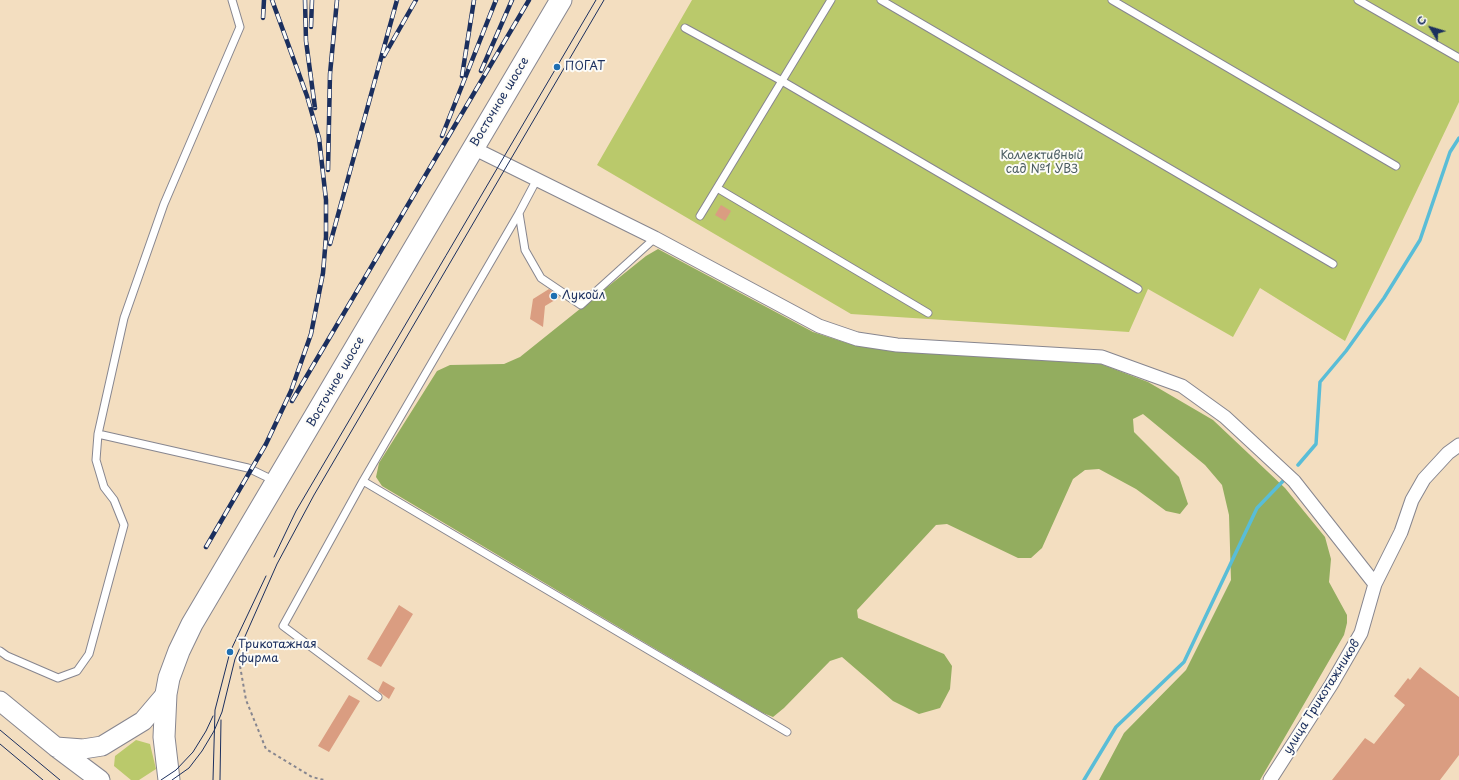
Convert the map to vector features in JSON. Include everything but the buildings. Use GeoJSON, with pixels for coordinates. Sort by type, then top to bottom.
{"type":"FeatureCollection","features":[{"type":"Feature","properties":{"kind":"main road","name":"Восточное шоссе"},"geometry":{"type":"LineString","coordinates":[[169,780],[164,737],[166,694],[171,671],[179,650],[192,624],[561,0]]}},
{"type":"Feature","properties":{"kind":"main road"},"geometry":{"type":"LineString","coordinates":[[56,747],[84,749],[102,746],[143,721],[166,694]]}},
{"type":"Feature","properties":{"kind":"main road"},"geometry":{"type":"LineString","coordinates":[[0,701],[56,747],[100,780]]}},
{"type":"Feature","properties":{"kind":"street"},"geometry":{"type":"LineString","coordinates":[[473,148],[655,238],[818,326],[857,339],[897,345],[1102,357],[1182,386],[1225,417],[1294,481],[1375,584]]}},
{"type":"Feature","properties":{"kind":"street","name":"улица Трикотажников"},"geometry":{"type":"LineString","coordinates":[[1270,780],[1331,684],[1361,633],[1375,584],[1401,532],[1412,500],[1421,484],[1448,453],[1459,446]]}},
{"type":"Feature","properties":{"kind":"lane"},"geometry":{"type":"LineString","coordinates":[[0,651],[7,656],[58,678],[77,671],[88,654],[124,525],[114,500],[104,487],[96,460],[98,434],[124,318],[164,204],[240,27],[232,0]]}},
{"type":"Feature","properties":{"kind":"lane"},"geometry":{"type":"LineString","coordinates":[[700,216],[831,0]]}},
{"type":"Feature","properties":{"kind":"lane"},"geometry":{"type":"LineString","coordinates":[[881,0],[1333,264]]}},
{"type":"Feature","properties":{"kind":"lane"},"geometry":{"type":"LineString","coordinates":[[1112,0],[1396,166]]}},
{"type":"Feature","properties":{"kind":"lane"},"geometry":{"type":"LineString","coordinates":[[1358,0],[1459,58]]}},
{"type":"Feature","properties":{"kind":"lane"},"geometry":{"type":"LineString","coordinates":[[685,28],[782,81],[1138,289]]}},
{"type":"Feature","properties":{"kind":"lane"},"geometry":{"type":"LineString","coordinates":[[378,697],[283,626],[363,482],[520,213],[537,179]]}},
{"type":"Feature","properties":{"kind":"lane"},"geometry":{"type":"LineString","coordinates":[[718,188],[928,313]]}},
{"type":"Feature","properties":{"kind":"lane"},"geometry":{"type":"LineString","coordinates":[[520,213],[525,250],[541,278],[581,305],[655,238]]}},
{"type":"Feature","properties":{"kind":"lane"},"geometry":{"type":"LineString","coordinates":[[98,434],[248,468],[277,482]]}},
{"type":"Feature","properties":{"kind":"lane"},"geometry":{"type":"LineString","coordinates":[[363,482],[787,732]]}},
{"type":"Feature","properties":{"kind":"path"},"geometry":{"type":"LineString","coordinates":[[240,666],[246,700],[266,749],[312,777],[324,780]]}},
{"type":"Feature","properties":{"kind":"green space","name":"Коллективный сад №1 УВЗ"},"geometry":{"type":"Polygon","coordinates":[[[692,0],[1459,0],[1459,102],[1345,341],[1260,288],[1233,337],[1148,289],[1129,332],[851,314],[597,165],[692,0]]]}},
{"type":"Feature","properties":{"kind":"green space"},"geometry":{"type":"Polygon","coordinates":[[[658,249],[813,332],[850,344],[894,351],[1101,364],[1148,382],[1213,420],[1285,488],[1325,537],[1331,559],[1329,582],[1347,615],[1344,635],[1260,780],[1099,780],[1124,733],[1186,670],[1231,580],[1229,515],[1222,485],[1205,465],[1143,414],[1133,419],[1134,432],[1179,477],[1188,504],[1180,514],[1166,511],[1136,489],[1099,469],[1085,470],[1073,479],[1042,548],[1031,558],[1018,558],[947,524],[936,525],[857,610],[858,618],[944,654],[952,666],[950,689],[940,708],[919,714],[893,701],[842,657],[830,661],[784,708],[773,717],[763,713],[382,486],[376,477],[379,463],[437,371],[450,365],[504,364],[520,357],[646,256],[658,249]]]}},
{"type":"Feature","properties":{"kind":"green space"},"geometry":{"type":"Polygon","coordinates":[[[136,740],[150,744],[156,769],[139,780],[131,780],[114,766],[115,756],[136,740]]]}},
{"type":"Feature","properties":{"kind":"waterway"},"geometry":{"type":"LineString","coordinates":[[1298,465],[1316,444],[1320,382],[1346,351],[1384,298],[1420,240],[1450,152],[1459,138]]}},
{"type":"Feature","properties":{"kind":"waterway"},"geometry":{"type":"LineString","coordinates":[[1084,780],[1116,727],[1184,662],[1257,508],[1284,480]]}},
{"type":"Feature","properties":{"kind":"tram line"},"geometry":{"type":"LineString","coordinates":[[274,557],[296,511],[596,0]]}},
{"type":"Feature","properties":{"kind":"tram line"},"geometry":{"type":"LineString","coordinates":[[172,780],[189,768],[202,751],[214,731],[222,712],[235,659],[277,564],[314,495],[604,0]]}},
{"type":"Feature","properties":{"kind":"tram line"},"geometry":{"type":"LineString","coordinates":[[213,780],[215,710],[230,652],[266,576]]}},
{"type":"Feature","properties":{"kind":"tram line"},"geometry":{"type":"LineString","coordinates":[[161,780],[176,770],[193,752],[213,716]]}},
{"type":"Feature","properties":{"kind":"tram line"},"geometry":{"type":"LineString","coordinates":[[220,780],[221,720]]}},
{"type":"Feature","properties":{"kind":"tram line"},"geometry":{"type":"LineString","coordinates":[[0,730],[60,780]]}},
{"type":"Feature","properties":{"kind":"tram line"},"geometry":{"type":"LineString","coordinates":[[0,744],[43,780]]}},
{"type":"Feature","properties":{"kind":"railway"},"geometry":{"type":"LineString","coordinates":[[263,18],[264,0]]}},
{"type":"Feature","properties":{"kind":"railway"},"geometry":{"type":"LineString","coordinates":[[206,547],[266,444],[291,391],[311,334],[323,273],[326,237],[326,200],[319,138],[307,96],[272,0]]}},
{"type":"Feature","properties":{"kind":"railway"},"geometry":{"type":"LineString","coordinates":[[305,0],[306,41],[315,108]]}},
{"type":"Feature","properties":{"kind":"railway"},"geometry":{"type":"LineString","coordinates":[[311,27],[312,0]]}},
{"type":"Feature","properties":{"kind":"railway"},"geometry":{"type":"LineString","coordinates":[[328,170],[330,74],[337,0]]}},
{"type":"Feature","properties":{"kind":"railway"},"geometry":{"type":"LineString","coordinates":[[330,244],[397,0]]}},
{"type":"Feature","properties":{"kind":"railway"},"geometry":{"type":"LineString","coordinates":[[384,56],[416,0]]}},
{"type":"Feature","properties":{"kind":"railway"},"geometry":{"type":"LineString","coordinates":[[462,76],[474,0]]}},
{"type":"Feature","properties":{"kind":"railway"},"geometry":{"type":"LineString","coordinates":[[442,136],[496,0]]}},
{"type":"Feature","properties":{"kind":"railway"},"geometry":{"type":"LineString","coordinates":[[481,71],[512,0]]}},
{"type":"Feature","properties":{"kind":"railway"},"geometry":{"type":"LineString","coordinates":[[292,401],[529,0]]}},
{"type":"Feature","properties":{"kind":"place","name":"ПОГАТ"},"geometry":{"type":"Point","coordinates":[557,67]}},
{"type":"Feature","properties":{"kind":"place","name":"Лукойл"},"geometry":{"type":"Point","coordinates":[554,296]}},
{"type":"Feature","properties":{"kind":"place","name":"Трикотажная фирма"},"geometry":{"type":"Point","coordinates":[230,652]}}]}
